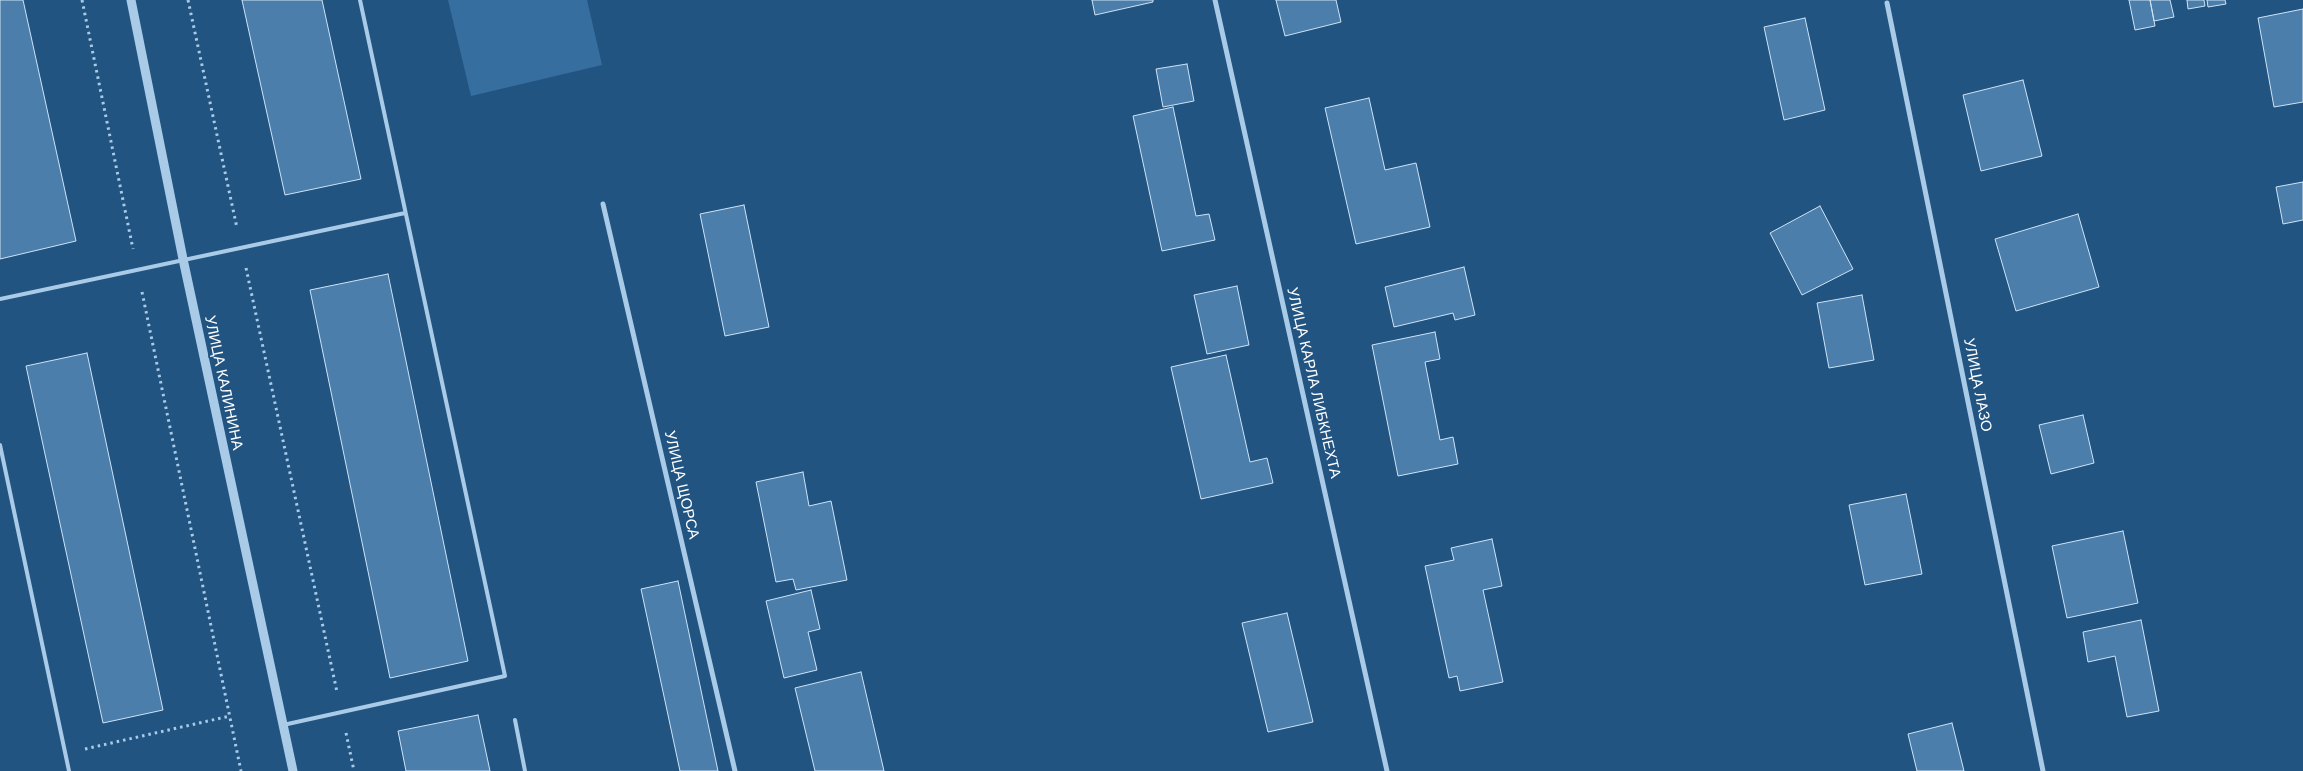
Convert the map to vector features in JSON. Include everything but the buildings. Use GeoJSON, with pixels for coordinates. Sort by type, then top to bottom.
{"type":"FeatureCollection","features":[{"type":"Feature","properties":{"kind":"street","name":"УЛИЦА КАЛИНИНА"},"geometry":{"type":"LineString","coordinates":[[131,0],[183,259],[292,771]]}},
{"type":"Feature","properties":{"kind":"street","name":"УЛИЦА КАРЛА ЛИБКНЕХТА"},"geometry":{"type":"LineString","coordinates":[[1215,0],[1387,771]]}},
{"type":"Feature","properties":{"kind":"street","name":"УЛИЦА ЛАЗО"},"geometry":{"type":"LineString","coordinates":[[1889,2],[2043,771]]}},
{"type":"Feature","properties":{"kind":"street","name":"УЛИЦА ЩОРСА"},"geometry":{"type":"LineString","coordinates":[[603,204],[735,771]]}},
{"type":"Feature","properties":{"kind":"lane"},"geometry":{"type":"LineString","coordinates":[[283,725],[505,676],[360,0]]}},
{"type":"Feature","properties":{"kind":"lane"},"geometry":{"type":"LineString","coordinates":[[0,299],[405,213]]}},
{"type":"Feature","properties":{"kind":"lane"},"geometry":{"type":"LineString","coordinates":[[0,445],[69,771]]}},
{"type":"Feature","properties":{"kind":"lane"},"geometry":{"type":"LineString","coordinates":[[515,720],[526,771]]}},
{"type":"Feature","properties":{"kind":"path"},"geometry":{"type":"LineString","coordinates":[[82,0],[241,771]]}},
{"type":"Feature","properties":{"kind":"path"},"geometry":{"type":"LineString","coordinates":[[188,0],[354,771]]}},
{"type":"Feature","properties":{"kind":"path"},"geometry":{"type":"LineString","coordinates":[[65,753],[230,716]]}},
{"type":"Feature","properties":{"kind":"shaded area"},"geometry":{"type":"Polygon","coordinates":[[[448,0],[587,0],[602,65],[471,96],[448,0]]]}}]}
